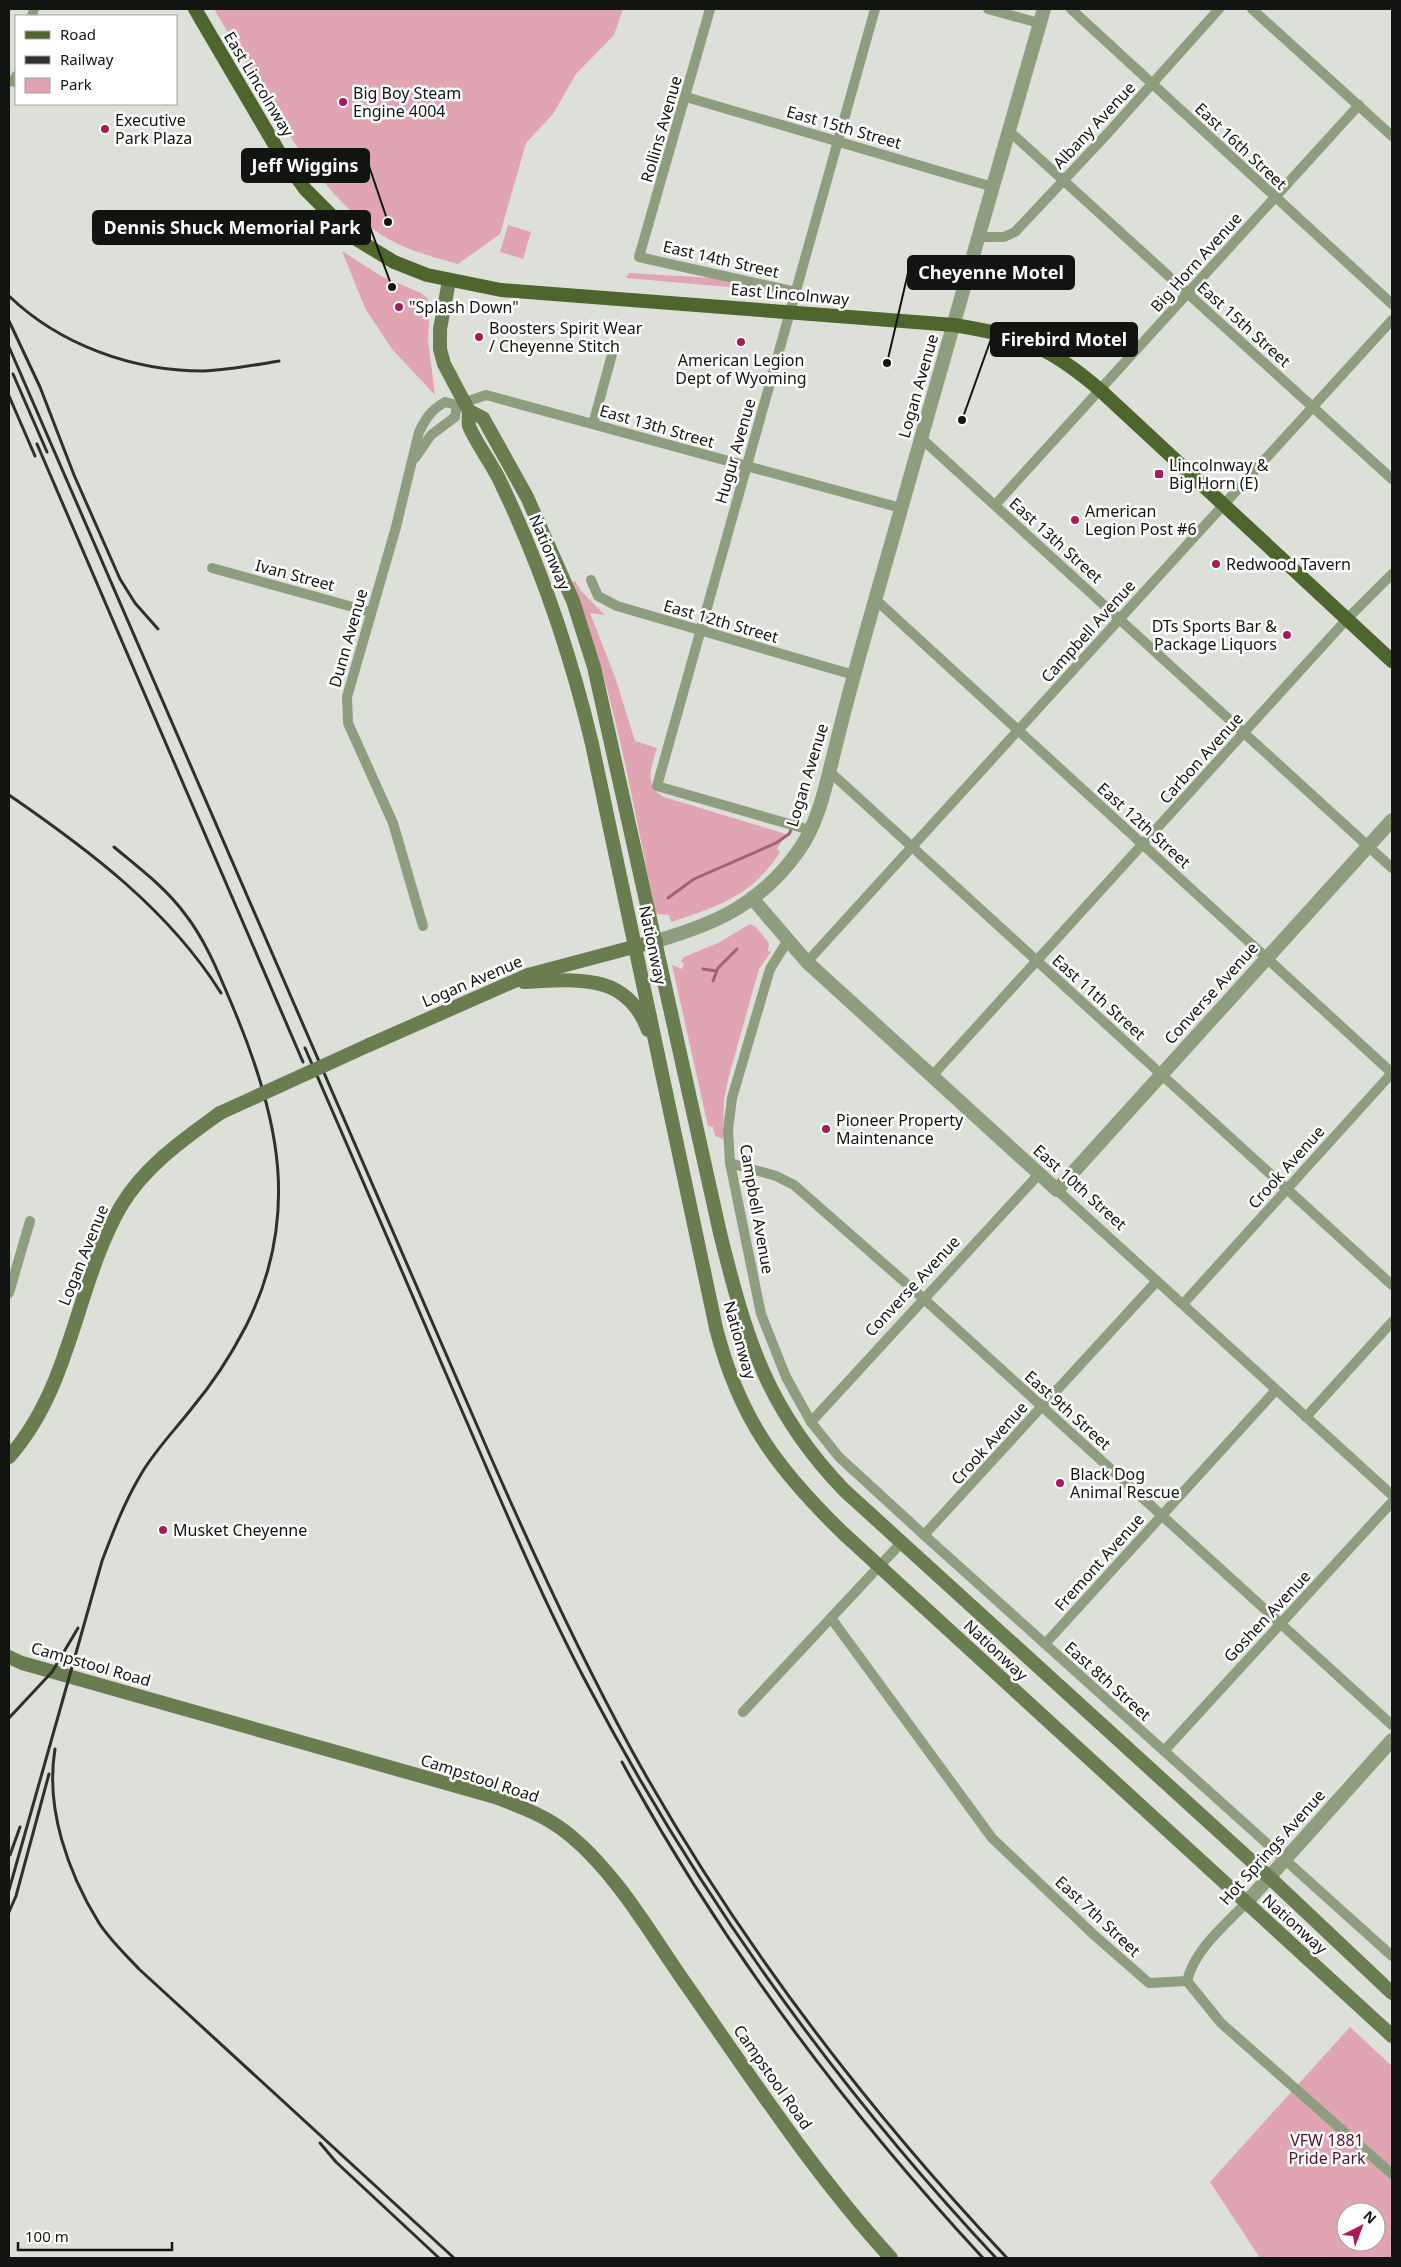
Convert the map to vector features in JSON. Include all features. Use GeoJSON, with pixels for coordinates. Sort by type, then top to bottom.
{"type":"FeatureCollection","features":[{"type":"Feature","properties":{"kind":"main road","name":"East Lincolnway"},"geometry":{"type":"LineString","coordinates":[[195,9],[279,152],[320,206],[354,237],[374,251],[427,275],[449,281],[501,290],[954,325],[1006,335],[1044,349],[1075,368],[1100,390],[1392,660]]}},
{"type":"Feature","properties":{"kind":"main road","name":"Nationway"},"geometry":{"type":"LineString","coordinates":[[449,281],[442,320],[440,349],[447,372],[463,406],[468,425],[494,470],[522,530],[549,594],[568,652],[592,744],[716,1328],[724,1358],[744,1408],[762,1440],[785,1473],[828,1519],[1392,2036]]}},
{"type":"Feature","properties":{"kind":"main road","name":"Nationway"},"geometry":{"type":"LineString","coordinates":[[463,406],[483,418],[527,497],[579,618],[601,691],[720,1233],[738,1304],[761,1370],[786,1418],[806,1448],[844,1490],[1268,1876],[1392,1993]]}},
{"type":"Feature","properties":{"kind":"main road","name":"Logan Avenue"},"geometry":{"type":"LineString","coordinates":[[9,1457],[43,1408],[56,1379],[102,1248],[122,1206],[142,1179],[161,1158],[220,1113],[511,982],[561,965],[656,941]]}},
{"type":"Feature","properties":{"kind":"main road"},"geometry":{"type":"LineString","coordinates":[[511,982],[577,980],[599,982],[612,988],[630,1001],[642,1016],[661,1064]]}},
{"type":"Feature","properties":{"kind":"main road","name":"Campstool Road"},"geometry":{"type":"LineString","coordinates":[[9,1657],[22,1663],[494,1797],[526,1808],[547,1819],[572,1836],[612,1878],[779,2117],[842,2200],[891,2258]]}},
{"type":"Feature","properties":{"kind":"street","name":"Rollins Avenue"},"geometry":{"type":"LineString","coordinates":[[639,257],[710,9]]}},
{"type":"Feature","properties":{"kind":"street","name":"Hugur Avenue"},"geometry":{"type":"LineString","coordinates":[[810,830],[658,786],[875,9]]}},
{"type":"Feature","properties":{"kind":"street"},"geometry":{"type":"LineString","coordinates":[[988,9],[1040,23]]}},
{"type":"Feature","properties":{"kind":"street","name":"Logan Avenue"},"geometry":{"type":"LineString","coordinates":[[656,941],[709,925],[727,916],[752,898],[782,871],[800,848],[810,830],[829,771],[875,599],[1044,9]]}},
{"type":"Feature","properties":{"kind":"street","name":"East 16th Street"},"geometry":{"type":"LineString","coordinates":[[1071,9],[1392,304]]}},
{"type":"Feature","properties":{"kind":"street","name":"Albany Avenue"},"geometry":{"type":"LineString","coordinates":[[979,236],[1004,237],[1015,232],[1219,9]]}},
{"type":"Feature","properties":{"kind":"street"},"geometry":{"type":"LineString","coordinates":[[1252,9],[1392,136]]}},
{"type":"Feature","properties":{"kind":"street","name":"East 15th Street"},"geometry":{"type":"LineString","coordinates":[[686,97],[993,186]]}},
{"type":"Feature","properties":{"kind":"street","name":"Big Horn Avenue"},"geometry":{"type":"LineString","coordinates":[[995,505],[1359,105]]}},
{"type":"Feature","properties":{"kind":"street","name":"East 15th Street"},"geometry":{"type":"LineString","coordinates":[[1009,131],[1392,480]]}},
{"type":"Feature","properties":{"kind":"street","name":"East 14th Street"},"geometry":{"type":"LineString","coordinates":[[639,257],[796,292]]}},
{"type":"Feature","properties":{"kind":"street","name":"Campbell Avenue"},"geometry":{"type":"LineString","coordinates":[[807,962],[1392,320]]}},
{"type":"Feature","properties":{"kind":"street"},"geometry":{"type":"LineString","coordinates":[[593,424],[614,347]]}},
{"type":"Feature","properties":{"kind":"street","name":"East 13th Street"},"geometry":{"type":"LineString","coordinates":[[463,406],[476,396],[492,396],[901,508]]}},
{"type":"Feature","properties":{"kind":"street","name":"Dunn Avenue"},"geometry":{"type":"LineString","coordinates":[[423,926],[396,830],[348,723],[348,692],[420,432],[429,414],[445,402],[463,406]]}},
{"type":"Feature","properties":{"kind":"street"},"geometry":{"type":"LineString","coordinates":[[413,462],[431,435],[455,417],[463,406]]}},
{"type":"Feature","properties":{"kind":"street","name":"East 13th Street"},"geometry":{"type":"LineString","coordinates":[[922,438],[1392,868]]}},
{"type":"Feature","properties":{"kind":"street","name":"Ivan Street"},"geometry":{"type":"LineString","coordinates":[[212,568],[371,612]]}},
{"type":"Feature","properties":{"kind":"street","name":"Carbon Avenue"},"geometry":{"type":"LineString","coordinates":[[932,1076],[1347,619],[1392,574]]}},
{"type":"Feature","properties":{"kind":"street","name":"East 12th Street"},"geometry":{"type":"LineString","coordinates":[[591,580],[598,596],[603,600],[701,632],[854,675]]}},
{"type":"Feature","properties":{"kind":"street","name":"East 12th Street"},"geometry":{"type":"LineString","coordinates":[[875,599],[1392,1073]]}},
{"type":"Feature","properties":{"kind":"street","name":"East 11th Street"},"geometry":{"type":"LineString","coordinates":[[829,771],[1392,1285]]}},
{"type":"Feature","properties":{"kind":"street","name":"Converse Avenue"},"geometry":{"type":"LineString","coordinates":[[1057,1190],[1392,820]]}},
{"type":"Feature","properties":{"kind":"street","name":"East 10th Street"},"geometry":{"type":"LineString","coordinates":[[752,898],[807,962],[1392,1495]]}},
{"type":"Feature","properties":{"kind":"street","name":"Campbell Avenue"},"geometry":{"type":"LineString","coordinates":[[788,940],[770,968],[732,1098],[728,1130],[730,1163],[761,1314],[786,1377],[811,1422]]}},
{"type":"Feature","properties":{"kind":"street","name":"Crook Avenue"},"geometry":{"type":"LineString","coordinates":[[1183,1304],[1392,1073]]}},
{"type":"Feature","properties":{"kind":"street","name":"East 9th Street"},"geometry":{"type":"LineString","coordinates":[[730,1163],[776,1176],[794,1185],[1043,1406],[1392,1725]]}},
{"type":"Feature","properties":{"kind":"street","name":"Converse Avenue"},"geometry":{"type":"LineString","coordinates":[[811,1422],[1039,1174]]}},
{"type":"Feature","properties":{"kind":"street"},"geometry":{"type":"LineString","coordinates":[[9,1293],[30,1221]]}},
{"type":"Feature","properties":{"kind":"street","name":"Crook Avenue"},"geometry":{"type":"LineString","coordinates":[[924,1535],[1157,1281]]}},
{"type":"Feature","properties":{"kind":"street"},"geometry":{"type":"LineString","coordinates":[[1306,1417],[1392,1322]]}},
{"type":"Feature","properties":{"kind":"street","name":"Fremont Avenue"},"geometry":{"type":"LineString","coordinates":[[1045,1644],[1276,1390]]}},
{"type":"Feature","properties":{"kind":"street","name":"East 8th Street"},"geometry":{"type":"LineString","coordinates":[[811,1422],[839,1457],[1392,1956]]}},
{"type":"Feature","properties":{"kind":"street","name":"Goshen Avenue"},"geometry":{"type":"LineString","coordinates":[[1164,1751],[1392,1502]]}},
{"type":"Feature","properties":{"kind":"street"},"geometry":{"type":"LineString","coordinates":[[743,1712],[901,1543]]}},
{"type":"Feature","properties":{"kind":"street","name":"East 7th Street"},"geometry":{"type":"LineString","coordinates":[[831,1618],[992,1838],[1094,1935],[1148,1983],[1188,1981]]}},
{"type":"Feature","properties":{"kind":"street","name":"Hot Springs Avenue"},"geometry":{"type":"LineString","coordinates":[[1188,1981],[1191,1966],[1204,1948],[1392,1740]]}},
{"type":"Feature","properties":{"kind":"street"},"geometry":{"type":"LineString","coordinates":[[1188,1981],[1221,2023],[1392,2174]]}},
{"type":"Feature","properties":{"kind":"green space"},"geometry":{"type":"Polygon","coordinates":[[[214,9],[623,9],[614,35],[576,74],[553,114],[526,143],[500,234],[458,264],[415,251],[390,240],[362,221],[336,196],[312,168],[290,136],[214,9]]]}},
{"type":"Feature","properties":{"kind":"green space"},"geometry":{"type":"Polygon","coordinates":[[[508,225],[531,232],[523,259],[500,252],[508,225]]]}},
{"type":"Feature","properties":{"kind":"green space"},"geometry":{"type":"Polygon","coordinates":[[[342,251],[381,276],[421,293],[427,298],[430,307],[428,340],[435,395],[392,349],[365,308],[342,251]]]}},
{"type":"Feature","properties":{"kind":"green space"},"geometry":{"type":"Polygon","coordinates":[[[629,273],[713,278],[752,289],[626,278],[629,273]]]}},
{"type":"Feature","properties":{"kind":"green space"},"geometry":{"type":"Polygon","coordinates":[[[575,581],[581,591],[605,615],[590,613],[615,677],[635,741],[657,748],[651,768],[651,782],[657,793],[664,797],[786,834],[777,849],[780,852],[769,867],[746,890],[718,905],[671,922],[669,915],[656,914],[611,704],[587,622],[572,582],[575,581]]]}},
{"type":"Feature","properties":{"kind":"green space"},"geometry":{"type":"Polygon","coordinates":[[[750,924],[756,927],[769,943],[768,951],[771,952],[759,969],[729,1076],[724,1100],[723,1139],[715,1136],[713,1127],[708,1126],[672,965],[682,969],[684,964],[681,961],[684,957],[718,943],[750,924]]]}},
{"type":"Feature","properties":{"kind":"green space","name":"VFW 1881 Pride Park"},"geometry":{"type":"Polygon","coordinates":[[[1350,2027],[1392,2066],[1392,2258],[1260,2258],[1210,2182],[1350,2027]]]}},
{"type":"Feature","properties":{"kind":"waterway"},"geometry":{"type":"LineString","coordinates":[[668,898],[694,879],[776,843],[789,834],[796,820]]}},
{"type":"Feature","properties":{"kind":"waterway"},"geometry":{"type":"LineString","coordinates":[[713,981],[718,968],[737,949]]}},
{"type":"Feature","properties":{"kind":"waterway"},"geometry":{"type":"LineString","coordinates":[[703,969],[716,971]]}},
{"type":"Feature","properties":{"kind":"railway"},"geometry":{"type":"LineString","coordinates":[[9,296],[29,313],[74,341],[124,360],[177,370],[203,371],[279,361]]}},
{"type":"Feature","properties":{"kind":"railway"},"geometry":{"type":"LineString","coordinates":[[9,321],[40,387],[74,475],[120,579],[135,603],[158,629]]}},
{"type":"Feature","properties":{"kind":"railway"},"geometry":{"type":"LineString","coordinates":[[9,347],[492,1460],[558,1606],[612,1714],[671,1818],[713,1885],[803,2015],[902,2140],[1007,2258]]}},
{"type":"Feature","properties":{"kind":"railway"},"geometry":{"type":"LineString","coordinates":[[13,374],[47,452]]}},
{"type":"Feature","properties":{"kind":"railway"},"geometry":{"type":"LineString","coordinates":[[9,396],[35,456]]}},
{"type":"Feature","properties":{"kind":"railway"},"geometry":{"type":"LineString","coordinates":[[37,444],[303,1062]]}},
{"type":"Feature","properties":{"kind":"railway"},"geometry":{"type":"LineString","coordinates":[[9,795],[69,837],[152,908],[200,963],[221,993]]}},
{"type":"Feature","properties":{"kind":"railway"},"geometry":{"type":"LineString","coordinates":[[9,1890],[102,1561],[110,1539],[134,1486],[146,1467],[158,1449],[214,1379],[246,1326],[263,1286],[274,1246],[278,1207],[278,1168],[263,1090],[250,1051],[219,974],[200,936],[177,904],[151,878],[114,847]]}},
{"type":"Feature","properties":{"kind":"railway"},"geometry":{"type":"LineString","coordinates":[[305,1048],[535,1577],[585,1680],[628,1758],[673,1835],[771,1983],[879,2124],[936,2192],[996,2258]]}},
{"type":"Feature","properties":{"kind":"railway"},"geometry":{"type":"LineString","coordinates":[[9,1718],[52,1672],[78,1628]]}},
{"type":"Feature","properties":{"kind":"railway"},"geometry":{"type":"LineString","coordinates":[[55,1749],[53,1794],[56,1817],[62,1839],[69,1862],[88,1904],[108,1935],[139,1969],[454,2258]]}},
{"type":"Feature","properties":{"kind":"railway"},"geometry":{"type":"LineString","coordinates":[[622,1762],[700,1894],[787,2021],[882,2143],[983,2258]]}},
{"type":"Feature","properties":{"kind":"railway"},"geometry":{"type":"LineString","coordinates":[[9,1912],[16,1896],[49,1774]]}},
{"type":"Feature","properties":{"kind":"railway"},"geometry":{"type":"LineString","coordinates":[[10,1855],[20,1827]]}},
{"type":"Feature","properties":{"kind":"railway"},"geometry":{"type":"LineString","coordinates":[[320,2143],[336,2162],[439,2258]]}},
{"type":"Feature","properties":{"kind":"place","name":"Big Boy Steam Engine 4004"},"geometry":{"type":"Point","coordinates":[343,102]}},
{"type":"Feature","properties":{"kind":"place","name":"Executive Park Plaza"},"geometry":{"type":"Point","coordinates":[105,129]}},
{"type":"Feature","properties":{"kind":"place","name":"Jeff Wiggins"},"geometry":{"type":"Point","coordinates":[388,222]}},
{"type":"Feature","properties":{"kind":"place","name":"Dennis Shuck Memorial Park"},"geometry":{"type":"Point","coordinates":[392,287]}},
{"type":"Feature","properties":{"kind":"place","name":"\"Splash Down\""},"geometry":{"type":"Point","coordinates":[399,307]}},
{"type":"Feature","properties":{"kind":"place","name":"Boosters Spirit Wear / Cheyenne Stitch"},"geometry":{"type":"Point","coordinates":[479,337]}},
{"type":"Feature","properties":{"kind":"place","name":"American Legion Dept of Wyoming"},"geometry":{"type":"Point","coordinates":[741,342]}},
{"type":"Feature","properties":{"kind":"place","name":"Cheyenne Motel"},"geometry":{"type":"Point","coordinates":[887,363]}},
{"type":"Feature","properties":{"kind":"place","name":"Firebird Motel"},"geometry":{"type":"Point","coordinates":[962,420]}},
{"type":"Feature","properties":{"kind":"place","name":"Lincolnway & Big Horn (E)"},"geometry":{"type":"Point","coordinates":[1159,474]}},
{"type":"Feature","properties":{"kind":"place","name":"American Legion Post #6"},"geometry":{"type":"Point","coordinates":[1075,520]}},
{"type":"Feature","properties":{"kind":"place","name":"Redwood Tavern"},"geometry":{"type":"Point","coordinates":[1216,564]}},
{"type":"Feature","properties":{"kind":"place","name":"DTs Sports Bar & Package Liquors"},"geometry":{"type":"Point","coordinates":[1287,635]}},
{"type":"Feature","properties":{"kind":"place","name":"Pioneer Property Maintenance"},"geometry":{"type":"Point","coordinates":[826,1129]}},
{"type":"Feature","properties":{"kind":"place","name":"Black Dog Animal Rescue"},"geometry":{"type":"Point","coordinates":[1060,1483]}},
{"type":"Feature","properties":{"kind":"place","name":"Musket Cheyenne"},"geometry":{"type":"Point","coordinates":[163,1530]}}]}
